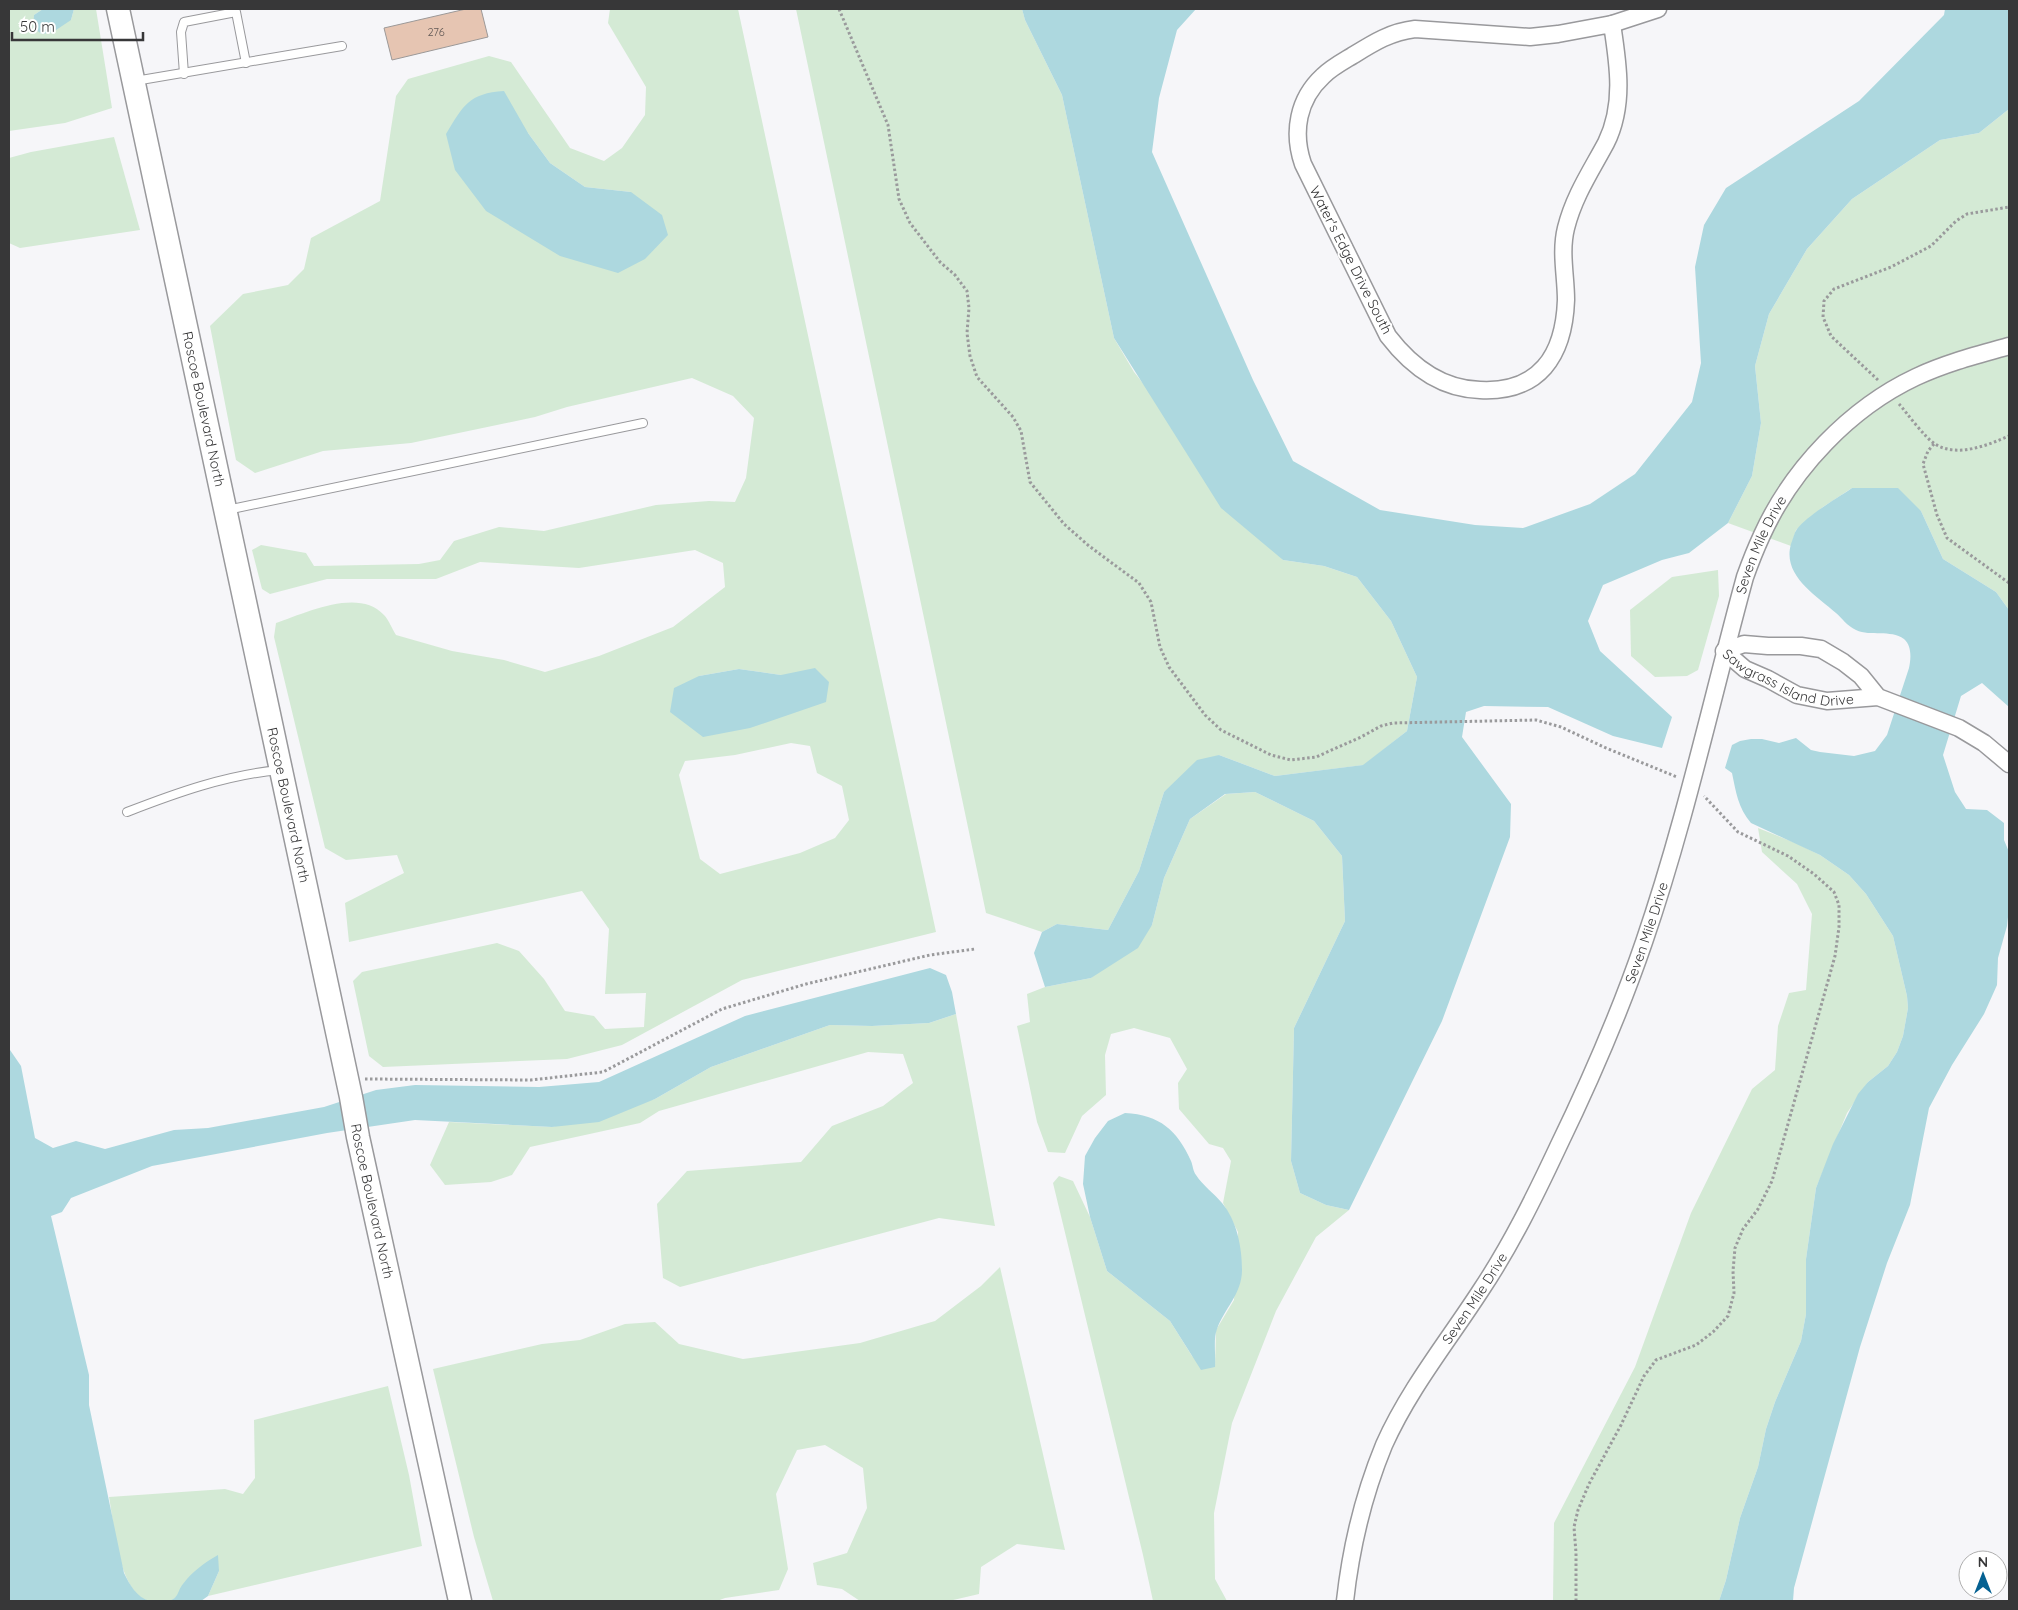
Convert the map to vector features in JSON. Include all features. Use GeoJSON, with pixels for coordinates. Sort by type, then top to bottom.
{"type":"FeatureCollection","features":[{"type":"Feature","properties":{"kind":"street","name":"Roscoe Boulevard North"},"geometry":{"type":"LineString","coordinates":[[118,9],[358,1136],[460,1601]]}},
{"type":"Feature","properties":{"kind":"street","name":"Water's Edge Drive South"},"geometry":{"type":"LineString","coordinates":[[1612,24],[1618,67],[1619,94],[1615,118],[1607,141],[1584,180],[1565,231],[1563,260],[1566,298],[1564,324],[1557,347],[1549,363],[1529,381],[1515,388],[1494,391],[1454,386],[1434,378],[1416,367],[1401,353],[1388,336],[1303,164],[1297,137],[1298,120],[1304,100],[1325,74],[1380,38],[1399,31],[1414,29],[1530,37],[1612,24],[1658,9]]}},
{"type":"Feature","properties":{"kind":"street","name":"Seven Mile Drive"},"geometry":{"type":"LineString","coordinates":[[1344,1601],[1359,1516],[1371,1478],[1386,1442],[1407,1400],[1430,1362],[1482,1289],[1507,1248],[1558,1147],[1622,1002],[1665,876],[1744,577],[1762,534],[1779,503],[1809,461],[1828,440],[1860,412],[1889,392],[1916,377],[1958,360],[2009,346]]}},
{"type":"Feature","properties":{"kind":"street","name":"Sawgrass Island Drive"},"geometry":{"type":"LineString","coordinates":[[1724,651],[1744,644],[1801,646],[1821,649],[1849,666],[1861,676],[1878,697]]}},
{"type":"Feature","properties":{"kind":"street","name":"Sawgrass Island Drive"},"geometry":{"type":"LineString","coordinates":[[1724,651],[1745,669],[1797,695],[1827,701],[1878,697],[1959,728],[1984,743],[2009,764]]}},
{"type":"Feature","properties":{"kind":"lane"},"geometry":{"type":"LineString","coordinates":[[184,74],[180,32],[184,22],[236,12],[246,63]]}},
{"type":"Feature","properties":{"kind":"lane"},"geometry":{"type":"LineString","coordinates":[[133,82],[342,46]]}},
{"type":"Feature","properties":{"kind":"lane"},"geometry":{"type":"LineString","coordinates":[[225,510],[643,423]]}},
{"type":"Feature","properties":{"kind":"lane"},"geometry":{"type":"LineString","coordinates":[[127,812],[180,791],[256,772],[281,770]]}},
{"type":"Feature","properties":{"kind":"path"},"geometry":{"type":"LineString","coordinates":[[839,9],[888,125],[899,199],[910,223],[940,262],[955,275],[967,290],[969,308],[967,333],[970,356],[977,377],[1013,417],[1021,431],[1030,482],[1064,524],[1089,546],[1139,582],[1151,602],[1160,647],[1170,667],[1205,715],[1222,730],[1271,754],[1291,760],[1316,757],[1361,737],[1380,726],[1404,723],[1536,720],[1561,726],[1606,748],[1691,783],[1738,832],[1788,856],[1814,874],[1834,892],[1839,905],[1839,927],[1835,956],[1772,1181],[1758,1209],[1743,1229],[1735,1248],[1734,1293],[1728,1316],[1713,1332],[1696,1345],[1656,1360],[1644,1376],[1621,1425],[1589,1484],[1578,1510],[1574,1527],[1576,1601]]}},
{"type":"Feature","properties":{"kind":"path"},"geometry":{"type":"LineString","coordinates":[[2009,207],[1968,214],[1956,221],[1931,246],[1891,267],[1834,289],[1824,301],[1823,317],[1831,336],[1871,371],[1934,444],[1958,450],[1974,448],[2009,436]]}},
{"type":"Feature","properties":{"kind":"path"},"geometry":{"type":"LineString","coordinates":[[1934,444],[1928,450],[1923,464],[1937,515],[1947,538],[2009,583]]}},
{"type":"Feature","properties":{"kind":"path"},"geometry":{"type":"LineString","coordinates":[[349,1088],[531,1080],[603,1072],[722,1010],[806,984],[930,955],[975,949]]}},
{"type":"Feature","properties":{"kind":"green space"},"geometry":{"type":"Polygon","coordinates":[[[9,9],[43,9],[34,15],[71,20],[74,9],[96,9],[112,108],[65,123],[9,131],[9,9]]]}},
{"type":"Feature","properties":{"kind":"green space"},"geometry":{"type":"Polygon","coordinates":[[[610,9],[738,9],[936,932],[742,980],[622,1045],[567,1059],[383,1067],[369,1056],[353,981],[362,972],[497,943],[519,951],[544,979],[565,1011],[594,1016],[605,1029],[644,1027],[646,993],[605,994],[609,929],[582,891],[349,942],[345,903],[404,873],[397,855],[346,860],[325,848],[274,637],[276,623],[332,605],[361,603],[373,607],[384,615],[396,635],[452,651],[504,660],[545,672],[599,656],[673,627],[725,587],[723,563],[695,550],[579,568],[480,562],[436,579],[327,579],[270,594],[262,589],[252,550],[261,545],[306,553],[314,566],[419,564],[440,560],[454,541],[499,527],[544,531],[656,505],[709,501],[735,502],[746,478],[754,418],[733,396],[692,378],[567,407],[535,417],[411,443],[323,451],[255,473],[236,460],[210,326],[243,294],[288,285],[304,269],[311,238],[380,201],[396,96],[408,79],[489,56],[511,62],[570,148],[604,161],[622,148],[645,115],[646,87],[608,23],[610,9]],[[528,133],[486,211],[631,192],[585,187],[550,163],[528,133]],[[739,669],[699,676],[781,675],[739,669]],[[791,743],[735,755],[685,761],[679,775],[700,859],[720,874],[800,853],[835,838],[849,820],[842,786],[817,773],[810,746],[791,743]]]}},
{"type":"Feature","properties":{"kind":"green space"},"geometry":{"type":"Polygon","coordinates":[[[796,9],[1022,9],[1025,20],[1062,95],[1114,338],[1134,372],[1283,560],[1324,566],[1357,577],[1391,621],[1417,677],[1407,731],[1364,765],[1275,776],[1219,755],[1164,792],[1139,871],[1108,930],[1057,924],[1042,932],[986,913],[796,9]]]}},
{"type":"Feature","properties":{"kind":"green space"},"geometry":{"type":"Polygon","coordinates":[[[2009,109],[2009,610],[1996,592],[1943,559],[1921,511],[1852,488],[1823,507],[1796,530],[1791,546],[1728,523],[1752,476],[1761,423],[1755,366],[1769,314],[1807,249],[1852,199],[1940,140],[1979,133],[2009,109]]]}},
{"type":"Feature","properties":{"kind":"green space"},"geometry":{"type":"Polygon","coordinates":[[[114,137],[140,230],[20,248],[9,243],[9,158],[31,152],[114,137]]]}},
{"type":"Feature","properties":{"kind":"green space"},"geometry":{"type":"Polygon","coordinates":[[[1718,570],[1719,596],[1698,670],[1687,676],[1655,677],[1631,656],[1630,610],[1672,577],[1718,570]]]}},
{"type":"Feature","properties":{"kind":"green space"},"geometry":{"type":"Polygon","coordinates":[[[1255,792],[1314,821],[1342,856],[1345,921],[1294,1028],[1291,1161],[1300,1193],[1326,1205],[1349,1210],[1316,1237],[1276,1311],[1232,1423],[1214,1513],[1215,1579],[1227,1601],[1153,1601],[1053,1183],[1059,1176],[1073,1181],[1090,1217],[1107,1271],[1170,1321],[1192,1356],[1215,1367],[1216,1330],[1234,1300],[1238,1232],[1223,1203],[1231,1161],[1223,1148],[1209,1144],[1179,1109],[1178,1083],[1187,1069],[1170,1038],[1134,1028],[1111,1034],[1105,1055],[1106,1095],[1082,1116],[1065,1153],[1048,1152],[1037,1122],[1017,1026],[1030,1022],[1027,994],[1045,987],[1091,978],[1152,925],[1164,878],[1190,819],[1226,794],[1255,792]]]}},
{"type":"Feature","properties":{"kind":"green space"},"geometry":{"type":"Polygon","coordinates":[[[1758,828],[1820,855],[1849,875],[1866,894],[1893,936],[1907,996],[1908,1008],[1903,1036],[1897,1052],[1888,1066],[1868,1082],[1847,1113],[1816,1188],[1806,1259],[1806,1314],[1801,1341],[1775,1402],[1766,1429],[1758,1467],[1740,1518],[1726,1580],[1719,1601],[1553,1601],[1554,1523],[1635,1367],[1691,1213],[1752,1089],[1775,1070],[1778,1026],[1789,993],[1806,990],[1812,914],[1797,884],[1762,852],[1758,828]]]}},
{"type":"Feature","properties":{"kind":"green space"},"geometry":{"type":"Polygon","coordinates":[[[956,1014],[995,1226],[939,1218],[680,1287],[663,1278],[657,1204],[687,1171],[801,1162],[832,1126],[883,1106],[913,1083],[903,1054],[868,1052],[659,1111],[640,1123],[530,1147],[512,1175],[491,1182],[445,1185],[430,1165],[449,1122],[552,1127],[655,1099],[711,1067],[830,1025],[872,1026],[929,1023],[956,1014]]]}},
{"type":"Feature","properties":{"kind":"green space"},"geometry":{"type":"Polygon","coordinates":[[[1000,1267],[1065,1550],[1017,1544],[981,1567],[979,1594],[949,1601],[860,1601],[842,1589],[817,1585],[813,1563],[847,1553],[867,1508],[863,1468],[825,1445],[797,1450],[776,1494],[788,1569],[779,1590],[725,1598],[717,1601],[493,1601],[474,1537],[433,1369],[542,1344],[580,1340],[625,1324],[655,1322],[679,1344],[743,1359],[860,1343],[935,1321],[981,1286],[1000,1267]]]}},
{"type":"Feature","properties":{"kind":"green space"},"geometry":{"type":"Polygon","coordinates":[[[388,1386],[409,1475],[422,1546],[208,1596],[219,1571],[179,1594],[173,1600],[160,1602],[146,1600],[129,1583],[119,1554],[109,1497],[225,1489],[243,1494],[255,1478],[254,1420],[388,1386]]]}},
{"type":"Feature","properties":{"kind":"water"},"geometry":{"type":"Polygon","coordinates":[[[43,9],[74,9],[71,20],[53,32],[42,34],[33,28],[34,15],[43,9]]]}},
{"type":"Feature","properties":{"kind":"water"},"geometry":{"type":"Polygon","coordinates":[[[1022,9],[1196,9],[1177,30],[1159,98],[1152,152],[1253,380],[1293,461],[1380,510],[1475,525],[1523,528],[1590,504],[1635,474],[1692,402],[1701,363],[1695,267],[1704,225],[1726,188],[1859,101],[1944,15],[1945,9],[2009,9],[2009,109],[1979,133],[1940,140],[1852,199],[1807,249],[1769,314],[1755,366],[1761,423],[1752,476],[1728,523],[1689,553],[1662,560],[1603,585],[1588,621],[1600,651],[1672,717],[1662,748],[1613,736],[1548,707],[1484,706],[1466,712],[1462,737],[1511,804],[1510,837],[1442,1021],[1349,1210],[1326,1205],[1300,1193],[1291,1161],[1294,1028],[1345,921],[1342,856],[1314,821],[1255,792],[1225,794],[1190,819],[1164,878],[1152,925],[1138,948],[1091,978],[1045,987],[1034,953],[1042,932],[1057,924],[1108,930],[1139,871],[1164,792],[1197,760],[1219,755],[1275,776],[1363,765],[1407,731],[1417,677],[1391,621],[1357,577],[1324,566],[1283,560],[1221,508],[1114,338],[1062,95],[1025,20],[1022,9]]]}},
{"type":"Feature","properties":{"kind":"water"},"geometry":{"type":"Polygon","coordinates":[[[504,91],[528,133],[550,163],[585,187],[631,192],[662,215],[668,235],[645,259],[618,273],[560,256],[486,211],[455,170],[446,134],[468,103],[475,98],[492,92],[504,91]]]}},
{"type":"Feature","properties":{"kind":"water"},"geometry":{"type":"Polygon","coordinates":[[[1852,488],[1898,488],[1921,511],[1943,559],[1996,592],[2009,610],[2009,707],[1982,683],[1961,696],[1943,755],[1955,792],[1966,809],[1987,810],[2004,823],[2004,840],[2009,852],[2009,908],[2007,926],[1998,958],[1997,985],[1984,1014],[1952,1065],[1929,1108],[1910,1205],[1887,1263],[1860,1347],[1794,1588],[1793,1601],[1719,1601],[1726,1580],[1740,1518],[1758,1467],[1766,1429],[1775,1402],[1801,1341],[1806,1314],[1806,1259],[1816,1188],[1833,1144],[1858,1094],[1868,1082],[1888,1066],[1897,1052],[1903,1036],[1908,1008],[1893,936],[1866,894],[1849,875],[1820,855],[1751,823],[1740,806],[1732,773],[1725,768],[1732,745],[1740,741],[1762,739],[1779,743],[1796,738],[1811,750],[1854,756],[1875,751],[1887,735],[1909,668],[1910,649],[1907,642],[1893,634],[1862,632],[1850,626],[1802,583],[1791,565],[1789,555],[1797,529],[1815,513],[1852,488]]]}},
{"type":"Feature","properties":{"kind":"water"},"geometry":{"type":"Polygon","coordinates":[[[815,668],[829,682],[826,702],[750,728],[703,737],[670,712],[674,688],[699,676],[739,669],[781,675],[815,668]]]}},
{"type":"Feature","properties":{"kind":"water"},"geometry":{"type":"Polygon","coordinates":[[[930,968],[946,975],[952,992],[956,1014],[929,1023],[872,1026],[830,1025],[711,1067],[655,1099],[599,1122],[552,1127],[415,1120],[327,1133],[152,1166],[71,1198],[62,1212],[51,1216],[89,1375],[89,1405],[124,1573],[137,1594],[150,1601],[9,1601],[9,1041],[10,1050],[21,1066],[35,1138],[53,1148],[76,1141],[105,1149],[174,1130],[208,1128],[324,1107],[376,1090],[415,1085],[539,1087],[599,1082],[745,1016],[930,968]]]}},
{"type":"Feature","properties":{"kind":"water"},"geometry":{"type":"Polygon","coordinates":[[[1125,1113],[1137,1114],[1158,1121],[1173,1133],[1186,1150],[1196,1175],[1222,1203],[1235,1226],[1241,1252],[1241,1279],[1236,1294],[1217,1329],[1215,1367],[1201,1370],[1170,1321],[1107,1271],[1090,1217],[1083,1184],[1085,1156],[1095,1138],[1108,1121],[1125,1113]]]}},
{"type":"Feature","properties":{"kind":"water"},"geometry":{"type":"Polygon","coordinates":[[[218,1555],[219,1571],[208,1596],[201,1601],[168,1601],[176,1597],[183,1584],[195,1571],[218,1555]]]}},
{"type":"Feature","properties":{"kind":"building"},"geometry":{"type":"Polygon","coordinates":[[[466,9],[481,9],[488,37],[392,60],[384,28],[466,9]]]}}]}
